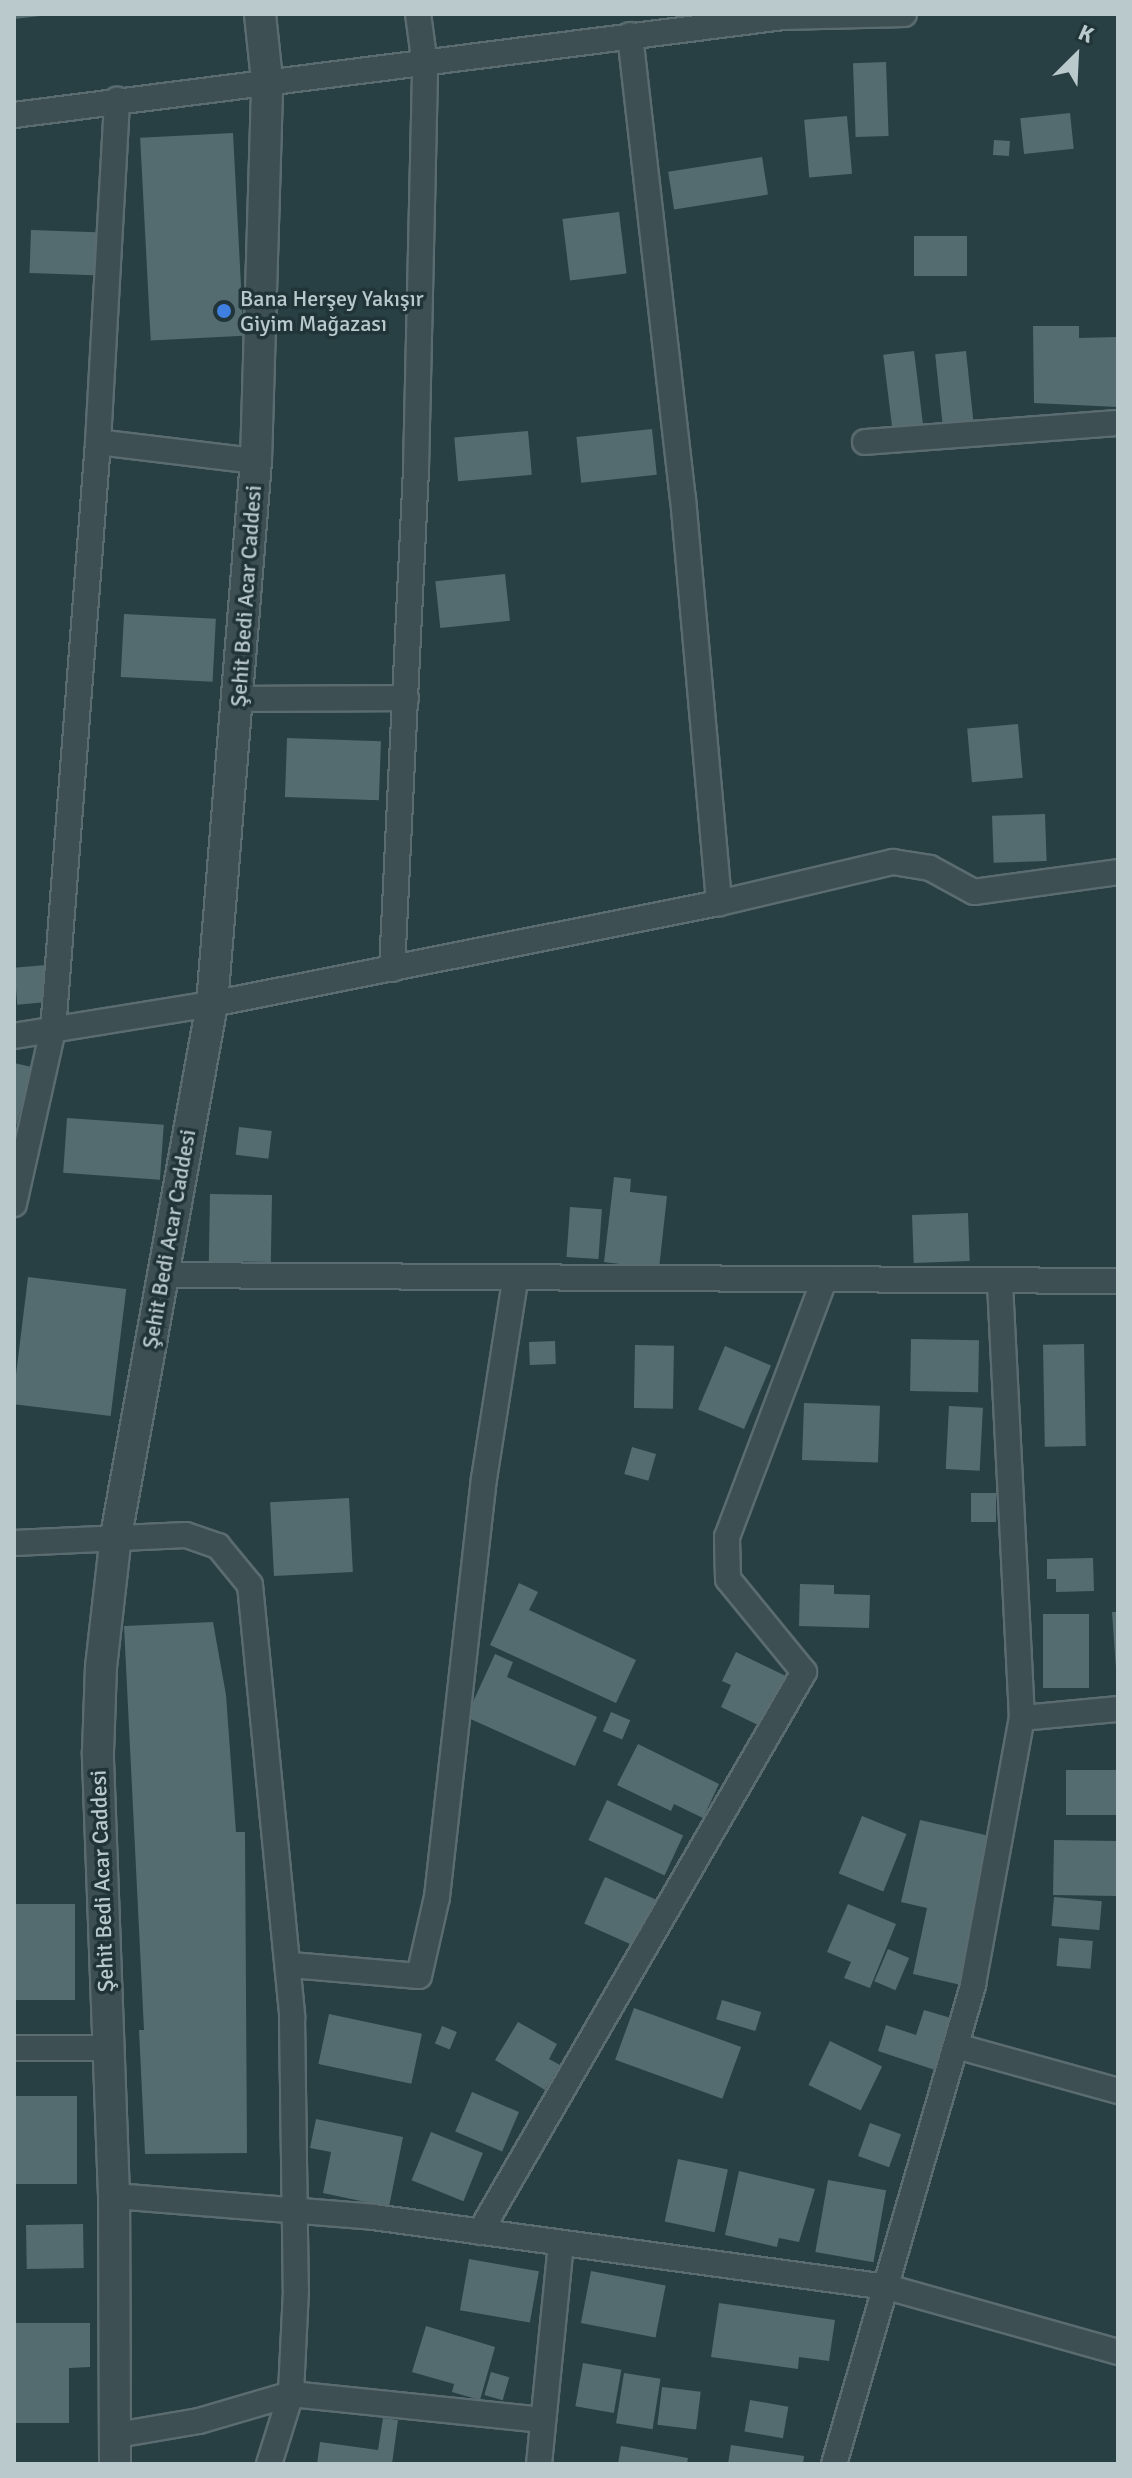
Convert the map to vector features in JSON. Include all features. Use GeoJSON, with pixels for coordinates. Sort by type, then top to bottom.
{"type":"FeatureCollection","features":[{"type":"Feature","properties":{"kind":"street","name":"Şehit Bedi Acar Caddesi"},"geometry":{"type":"LineString","coordinates":[[116,2450],[114,2196],[98,1752],[101,1667],[116,1536],[212,1004],[240,699],[256,461],[267,80],[260,14]]}},
{"type":"Feature","properties":{"kind":"street"},"geometry":{"type":"LineString","coordinates":[[392,969],[406,698],[425,65],[418,14]]}},
{"type":"Feature","properties":{"kind":"street"},"geometry":{"type":"LineString","coordinates":[[14,115],[267,80],[425,65],[630,35],[783,17],[904,14]]}},
{"type":"Feature","properties":{"kind":"street"},"geometry":{"type":"LineString","coordinates":[[630,35],[683,498],[719,903]]}},
{"type":"Feature","properties":{"kind":"street"},"geometry":{"type":"LineString","coordinates":[[14,1204],[53,1030],[98,442],[117,100]]}},
{"type":"Feature","properties":{"kind":"street"},"geometry":{"type":"LineString","coordinates":[[865,442],[1118,423]]}},
{"type":"Feature","properties":{"kind":"street"},"geometry":{"type":"LineString","coordinates":[[98,442],[256,461]]}},
{"type":"Feature","properties":{"kind":"street"},"geometry":{"type":"LineString","coordinates":[[240,699],[406,698]]}},
{"type":"Feature","properties":{"kind":"street"},"geometry":{"type":"LineString","coordinates":[[14,1036],[212,1004],[392,969],[719,903],[893,862],[930,868],[974,892],[1118,872]]}},
{"type":"Feature","properties":{"kind":"street"},"geometry":{"type":"LineString","coordinates":[[161,1275],[515,1281],[1118,1281]]}},
{"type":"Feature","properties":{"kind":"street"},"geometry":{"type":"LineString","coordinates":[[480,2232],[804,1672],[728,1579],[727,1537],[824,1280]]}},
{"type":"Feature","properties":{"kind":"street"},"geometry":{"type":"LineString","coordinates":[[291,1965],[419,1976],[437,1897],[484,1479],[515,1281]]}},
{"type":"Feature","properties":{"kind":"street"},"geometry":{"type":"LineString","coordinates":[[834,2464],[956,2046],[1008,1813],[1022,1718],[1000,1283]]}},
{"type":"Feature","properties":{"kind":"street"},"geometry":{"type":"LineString","coordinates":[[14,1543],[116,1536],[203,1539],[231,1557],[250,1585],[291,1965],[295,2210],[291,2394],[269,2464]]}},
{"type":"Feature","properties":{"kind":"street"},"geometry":{"type":"LineString","coordinates":[[1022,1718],[1118,1709]]}},
{"type":"Feature","properties":{"kind":"street"},"geometry":{"type":"LineString","coordinates":[[956,2046],[1118,2091]]}},
{"type":"Feature","properties":{"kind":"street"},"geometry":{"type":"LineString","coordinates":[[14,2048],[107,2048]]}},
{"type":"Feature","properties":{"kind":"street"},"geometry":{"type":"LineString","coordinates":[[114,2196],[295,2210],[887,2287],[1118,2352]]}},
{"type":"Feature","properties":{"kind":"street"},"geometry":{"type":"LineString","coordinates":[[539,2464],[561,2243]]}},
{"type":"Feature","properties":{"kind":"street"},"geometry":{"type":"LineString","coordinates":[[116,2450],[291,2394],[543,2420]]}},
{"type":"Feature","properties":{"kind":"building"},"geometry":{"type":"Polygon","coordinates":[[[14,14],[40,14],[40,16],[14,19],[14,14]]]}},
{"type":"Feature","properties":{"kind":"building"},"geometry":{"type":"Polygon","coordinates":[[[886,62],[889,136],[856,137],[853,63],[886,62]]]}},
{"type":"Feature","properties":{"kind":"building"},"geometry":{"type":"Polygon","coordinates":[[[1070,113],[1074,149],[1024,154],[1020,118],[1070,113]]]}},
{"type":"Feature","properties":{"kind":"building"},"geometry":{"type":"Polygon","coordinates":[[[847,116],[852,174],[809,178],[804,120],[847,116]]]}},
{"type":"Feature","properties":{"kind":"building"},"geometry":{"type":"Polygon","coordinates":[[[233,133],[244,336],[151,341],[140,138],[233,133]]]}},
{"type":"Feature","properties":{"kind":"building"},"geometry":{"type":"Polygon","coordinates":[[[994,140],[1010,141],[1009,156],[993,155],[994,140]]]}},
{"type":"Feature","properties":{"kind":"building"},"geometry":{"type":"Polygon","coordinates":[[[762,157],[768,195],[674,209],[668,172],[762,157]]]}},
{"type":"Feature","properties":{"kind":"building"},"geometry":{"type":"Polygon","coordinates":[[[619,212],[627,274],[570,280],[562,219],[619,212]]]}},
{"type":"Feature","properties":{"kind":"building"},"geometry":{"type":"Polygon","coordinates":[[[31,230],[96,232],[94,275],[29,273],[31,230]]]}},
{"type":"Feature","properties":{"kind":"building"},"geometry":{"type":"Polygon","coordinates":[[[914,236],[967,236],[967,276],[914,276],[914,236]]]}},
{"type":"Feature","properties":{"kind":"building"},"geometry":{"type":"Polygon","coordinates":[[[1033,326],[1079,326],[1079,338],[1117,337],[1118,407],[1034,403],[1033,326]]]}},
{"type":"Feature","properties":{"kind":"building"},"geometry":{"type":"Polygon","coordinates":[[[914,351],[923,427],[893,431],[883,355],[914,351]]]}},
{"type":"Feature","properties":{"kind":"building"},"geometry":{"type":"Polygon","coordinates":[[[966,351],[974,423],[943,426],[935,354],[966,351]]]}},
{"type":"Feature","properties":{"kind":"building"},"geometry":{"type":"Polygon","coordinates":[[[652,429],[657,475],[581,483],[576,437],[652,429]]]}},
{"type":"Feature","properties":{"kind":"building"},"geometry":{"type":"Polygon","coordinates":[[[528,431],[532,475],[458,481],[454,437],[528,431]]]}},
{"type":"Feature","properties":{"kind":"building"},"geometry":{"type":"Polygon","coordinates":[[[505,574],[510,621],[440,628],[435,581],[505,574]]]}},
{"type":"Feature","properties":{"kind":"building"},"geometry":{"type":"Polygon","coordinates":[[[124,614],[216,619],[213,682],[121,677],[124,614]]]}},
{"type":"Feature","properties":{"kind":"building"},"geometry":{"type":"Polygon","coordinates":[[[1018,724],[1023,778],[972,782],[967,728],[1018,724]]]}},
{"type":"Feature","properties":{"kind":"building"},"geometry":{"type":"Polygon","coordinates":[[[287,738],[381,741],[379,800],[285,797],[287,738]]]}},
{"type":"Feature","properties":{"kind":"building"},"geometry":{"type":"Polygon","coordinates":[[[1045,814],[1047,861],[994,863],[992,816],[1045,814]]]}},
{"type":"Feature","properties":{"kind":"building"},"geometry":{"type":"Polygon","coordinates":[[[46,965],[49,1002],[17,1005],[14,968],[46,965]]]}},
{"type":"Feature","properties":{"kind":"building"},"geometry":{"type":"Polygon","coordinates":[[[14,1063],[32,1067],[15,1130],[14,1130],[14,1063]]]}},
{"type":"Feature","properties":{"kind":"building"},"geometry":{"type":"Polygon","coordinates":[[[67,1118],[164,1125],[160,1180],[63,1173],[67,1118]]]}},
{"type":"Feature","properties":{"kind":"building"},"geometry":{"type":"Polygon","coordinates":[[[239,1127],[272,1131],[268,1159],[236,1155],[239,1127]]]}},
{"type":"Feature","properties":{"kind":"building"},"geometry":{"type":"Polygon","coordinates":[[[614,1177],[631,1179],[630,1192],[667,1196],[659,1269],[604,1262],[614,1177]]]}},
{"type":"Feature","properties":{"kind":"building"},"geometry":{"type":"Polygon","coordinates":[[[210,1194],[272,1195],[271,1262],[209,1261],[210,1194]]]}},
{"type":"Feature","properties":{"kind":"building"},"geometry":{"type":"Polygon","coordinates":[[[570,1207],[602,1209],[598,1259],[567,1257],[570,1207]]]}},
{"type":"Feature","properties":{"kind":"building"},"geometry":{"type":"Polygon","coordinates":[[[968,1213],[970,1261],[914,1263],[912,1215],[968,1213]]]}},
{"type":"Feature","properties":{"kind":"building"},"geometry":{"type":"Polygon","coordinates":[[[28,1277],[126,1289],[111,1416],[14,1404],[28,1277]]]}},
{"type":"Feature","properties":{"kind":"building"},"geometry":{"type":"Polygon","coordinates":[[[911,1339],[979,1340],[978,1392],[910,1391],[911,1339]]]}},
{"type":"Feature","properties":{"kind":"building"},"geometry":{"type":"Polygon","coordinates":[[[555,1341],[556,1364],[530,1365],[529,1342],[555,1341]]]}},
{"type":"Feature","properties":{"kind":"building"},"geometry":{"type":"Polygon","coordinates":[[[1084,1344],[1086,1446],[1045,1447],[1043,1345],[1084,1344]]]}},
{"type":"Feature","properties":{"kind":"building"},"geometry":{"type":"Polygon","coordinates":[[[635,1345],[674,1346],[673,1409],[634,1408],[635,1345]]]}},
{"type":"Feature","properties":{"kind":"building"},"geometry":{"type":"Polygon","coordinates":[[[725,1346],[771,1366],[744,1429],[698,1410],[725,1346]]]}},
{"type":"Feature","properties":{"kind":"building"},"geometry":{"type":"Polygon","coordinates":[[[804,1403],[880,1406],[878,1463],[802,1460],[804,1403]]]}},
{"type":"Feature","properties":{"kind":"building"},"geometry":{"type":"Polygon","coordinates":[[[949,1406],[983,1408],[980,1471],[946,1469],[949,1406]]]}},
{"type":"Feature","properties":{"kind":"building"},"geometry":{"type":"Polygon","coordinates":[[[632,1447],[656,1454],[648,1481],[624,1474],[632,1447]]]}},
{"type":"Feature","properties":{"kind":"building"},"geometry":{"type":"Polygon","coordinates":[[[971,1493],[996,1493],[996,1522],[971,1522],[971,1493]]]}},
{"type":"Feature","properties":{"kind":"building"},"geometry":{"type":"Polygon","coordinates":[[[349,1498],[353,1572],[274,1576],[270,1502],[349,1498]]]}},
{"type":"Feature","properties":{"kind":"building"},"geometry":{"type":"Polygon","coordinates":[[[1093,1558],[1094,1591],[1056,1592],[1056,1579],[1047,1579],[1047,1559],[1093,1558]]]}},
{"type":"Feature","properties":{"kind":"building"},"geometry":{"type":"Polygon","coordinates":[[[519,1583],[538,1592],[529,1610],[636,1660],[616,1703],[490,1645],[519,1583]]]}},
{"type":"Feature","properties":{"kind":"building"},"geometry":{"type":"Polygon","coordinates":[[[800,1584],[834,1585],[834,1594],[870,1595],[869,1628],[799,1626],[800,1584]]]}},
{"type":"Feature","properties":{"kind":"building"},"geometry":{"type":"Polygon","coordinates":[[[1112,1612],[1118,1612],[1118,1669],[1116,1669],[1112,1612]]]}},
{"type":"Feature","properties":{"kind":"building"},"geometry":{"type":"Polygon","coordinates":[[[1043,1614],[1089,1614],[1089,1688],[1043,1688],[1043,1614]]]}},
{"type":"Feature","properties":{"kind":"building"},"geometry":{"type":"Polygon","coordinates":[[[213,1622],[226,1695],[236,1832],[245,1832],[247,2153],[145,2154],[139,2030],[144,2030],[124,1626],[213,1622]]]}},
{"type":"Feature","properties":{"kind":"building"},"geometry":{"type":"Polygon","coordinates":[[[736,1652],[790,1678],[766,1729],[721,1707],[731,1685],[722,1681],[736,1652]]]}},
{"type":"Feature","properties":{"kind":"building"},"geometry":{"type":"Polygon","coordinates":[[[495,1654],[513,1662],[507,1677],[597,1717],[575,1766],[466,1717],[495,1654]]]}},
{"type":"Feature","properties":{"kind":"building"},"geometry":{"type":"Polygon","coordinates":[[[611,1712],[630,1720],[622,1740],[603,1731],[611,1712]]]}},
{"type":"Feature","properties":{"kind":"building"},"geometry":{"type":"Polygon","coordinates":[[[638,1744],[719,1784],[703,1818],[674,1804],[671,1811],[617,1785],[638,1744]]]}},
{"type":"Feature","properties":{"kind":"building"},"geometry":{"type":"Polygon","coordinates":[[[1066,1770],[1116,1770],[1116,1815],[1066,1815],[1066,1770]]]}},
{"type":"Feature","properties":{"kind":"building"},"geometry":{"type":"Polygon","coordinates":[[[607,1800],[683,1835],[665,1875],[588,1840],[607,1800]]]}},
{"type":"Feature","properties":{"kind":"building"},"geometry":{"type":"Polygon","coordinates":[[[862,1816],[907,1834],[883,1891],[839,1873],[862,1816]]]}},
{"type":"Feature","properties":{"kind":"building"},"geometry":{"type":"Polygon","coordinates":[[[920,1820],[994,1837],[961,1985],[913,1974],[927,1908],[901,1902],[920,1820]]]}},
{"type":"Feature","properties":{"kind":"building"},"geometry":{"type":"Polygon","coordinates":[[[1054,1840],[1118,1841],[1117,1896],[1053,1895],[1054,1840]]]}},
{"type":"Feature","properties":{"kind":"building"},"geometry":{"type":"Polygon","coordinates":[[[605,1877],[658,1901],[637,1947],[584,1924],[605,1877]]]}},
{"type":"Feature","properties":{"kind":"building"},"geometry":{"type":"Polygon","coordinates":[[[1054,1897],[1102,1901],[1099,1930],[1051,1926],[1054,1897]]]}},
{"type":"Feature","properties":{"kind":"building"},"geometry":{"type":"Polygon","coordinates":[[[14,1904],[75,1904],[75,2000],[14,2000],[14,1904]]]}},
{"type":"Feature","properties":{"kind":"building"},"geometry":{"type":"Polygon","coordinates":[[[848,1904],[896,1924],[870,1988],[844,1978],[851,1962],[827,1952],[848,1904]]]}},
{"type":"Feature","properties":{"kind":"building"},"geometry":{"type":"Polygon","coordinates":[[[1059,1938],[1093,1941],[1090,1969],[1057,1966],[1059,1938]]]}},
{"type":"Feature","properties":{"kind":"building"},"geometry":{"type":"Polygon","coordinates":[[[888,1949],[909,1958],[895,1990],[874,1981],[888,1949]]]}},
{"type":"Feature","properties":{"kind":"building"},"geometry":{"type":"Polygon","coordinates":[[[722,2000],[761,2012],[755,2031],[716,2019],[722,2000]]]}},
{"type":"Feature","properties":{"kind":"building"},"geometry":{"type":"Polygon","coordinates":[[[634,2008],[741,2047],[722,2099],[615,2060],[634,2008]]]}},
{"type":"Feature","properties":{"kind":"building"},"geometry":{"type":"Polygon","coordinates":[[[924,2010],[951,2018],[935,2070],[878,2051],[886,2025],[916,2035],[924,2010]]]}},
{"type":"Feature","properties":{"kind":"building"},"geometry":{"type":"Polygon","coordinates":[[[329,2014],[422,2034],[411,2084],[318,2064],[329,2014]]]}},
{"type":"Feature","properties":{"kind":"building"},"geometry":{"type":"Polygon","coordinates":[[[518,2022],[557,2044],[549,2059],[560,2065],[545,2090],[495,2060],[518,2022]]]}},
{"type":"Feature","properties":{"kind":"building"},"geometry":{"type":"Polygon","coordinates":[[[442,2026],[457,2032],[450,2050],[435,2044],[442,2026]]]}},
{"type":"Feature","properties":{"kind":"building"},"geometry":{"type":"Polygon","coordinates":[[[830,2041],[882,2066],[861,2110],[809,2085],[830,2041]]]}},
{"type":"Feature","properties":{"kind":"building"},"geometry":{"type":"Polygon","coordinates":[[[472,2092],[519,2112],[502,2152],[455,2132],[472,2092]]]}},
{"type":"Feature","properties":{"kind":"building"},"geometry":{"type":"Polygon","coordinates":[[[14,2096],[77,2096],[77,2184],[14,2184],[14,2096]]]}},
{"type":"Feature","properties":{"kind":"building"},"geometry":{"type":"Polygon","coordinates":[[[316,2119],[403,2137],[389,2207],[323,2193],[331,2152],[310,2148],[316,2119]]]}},
{"type":"Feature","properties":{"kind":"building"},"geometry":{"type":"Polygon","coordinates":[[[870,2123],[901,2134],[889,2167],[858,2156],[870,2123]]]}},
{"type":"Feature","properties":{"kind":"building"},"geometry":{"type":"Polygon","coordinates":[[[431,2132],[483,2153],[463,2201],[412,2180],[431,2132]]]}},
{"type":"Feature","properties":{"kind":"building"},"geometry":{"type":"Polygon","coordinates":[[[678,2159],[728,2170],[715,2232],[665,2222],[678,2159]]]}},
{"type":"Feature","properties":{"kind":"building"},"geometry":{"type":"Polygon","coordinates":[[[739,2171],[815,2189],[799,2242],[779,2238],[777,2247],[725,2235],[739,2171]]]}},
{"type":"Feature","properties":{"kind":"building"},"geometry":{"type":"Polygon","coordinates":[[[828,2180],[886,2190],[873,2262],[815,2252],[828,2180]]]}},
{"type":"Feature","properties":{"kind":"building"},"geometry":{"type":"Polygon","coordinates":[[[83,2224],[84,2268],[27,2269],[26,2225],[83,2224]]]}},
{"type":"Feature","properties":{"kind":"building"},"geometry":{"type":"Polygon","coordinates":[[[469,2259],[539,2271],[530,2323],[460,2310],[469,2259]]]}},
{"type":"Feature","properties":{"kind":"building"},"geometry":{"type":"Polygon","coordinates":[[[591,2271],[666,2286],[655,2338],[581,2323],[591,2271]]]}},
{"type":"Feature","properties":{"kind":"building"},"geometry":{"type":"Polygon","coordinates":[[[719,2303],[835,2320],[829,2361],[799,2357],[798,2369],[711,2357],[719,2303]]]}},
{"type":"Feature","properties":{"kind":"building"},"geometry":{"type":"Polygon","coordinates":[[[14,2323],[90,2323],[90,2367],[69,2368],[69,2423],[14,2423],[14,2323]]]}},
{"type":"Feature","properties":{"kind":"building"},"geometry":{"type":"Polygon","coordinates":[[[426,2326],[495,2347],[480,2400],[452,2392],[454,2384],[412,2372],[426,2326]]]}},
{"type":"Feature","properties":{"kind":"building"},"geometry":{"type":"Polygon","coordinates":[[[583,2363],[621,2370],[614,2413],[575,2406],[583,2363]]]}},
{"type":"Feature","properties":{"kind":"building"},"geometry":{"type":"Polygon","coordinates":[[[491,2372],[509,2377],[503,2400],[484,2395],[491,2372]]]}},
{"type":"Feature","properties":{"kind":"building"},"geometry":{"type":"Polygon","coordinates":[[[624,2373],[661,2379],[653,2429],[616,2423],[624,2373]]]}},
{"type":"Feature","properties":{"kind":"building"},"geometry":{"type":"Polygon","coordinates":[[[662,2387],[701,2392],[696,2429],[657,2425],[662,2387]]]}},
{"type":"Feature","properties":{"kind":"building"},"geometry":{"type":"Polygon","coordinates":[[[750,2400],[788,2407],[783,2438],[744,2432],[750,2400]]]}},
{"type":"Feature","properties":{"kind":"building"},"geometry":{"type":"Polygon","coordinates":[[[383,2418],[398,2420],[392,2464],[317,2464],[320,2442],[378,2450],[383,2418]]]}},
{"type":"Feature","properties":{"kind":"building"},"geometry":{"type":"Polygon","coordinates":[[[731,2445],[804,2456],[803,2464],[728,2464],[731,2445]]]}},
{"type":"Feature","properties":{"kind":"building"},"geometry":{"type":"Polygon","coordinates":[[[621,2446],[688,2458],[687,2464],[618,2464],[621,2446]]]}},
{"type":"Feature","properties":{"kind":"place","name":"Bana Herşey Yakışır Giyim Mağazası"},"geometry":{"type":"Point","coordinates":[224,311]}}]}
